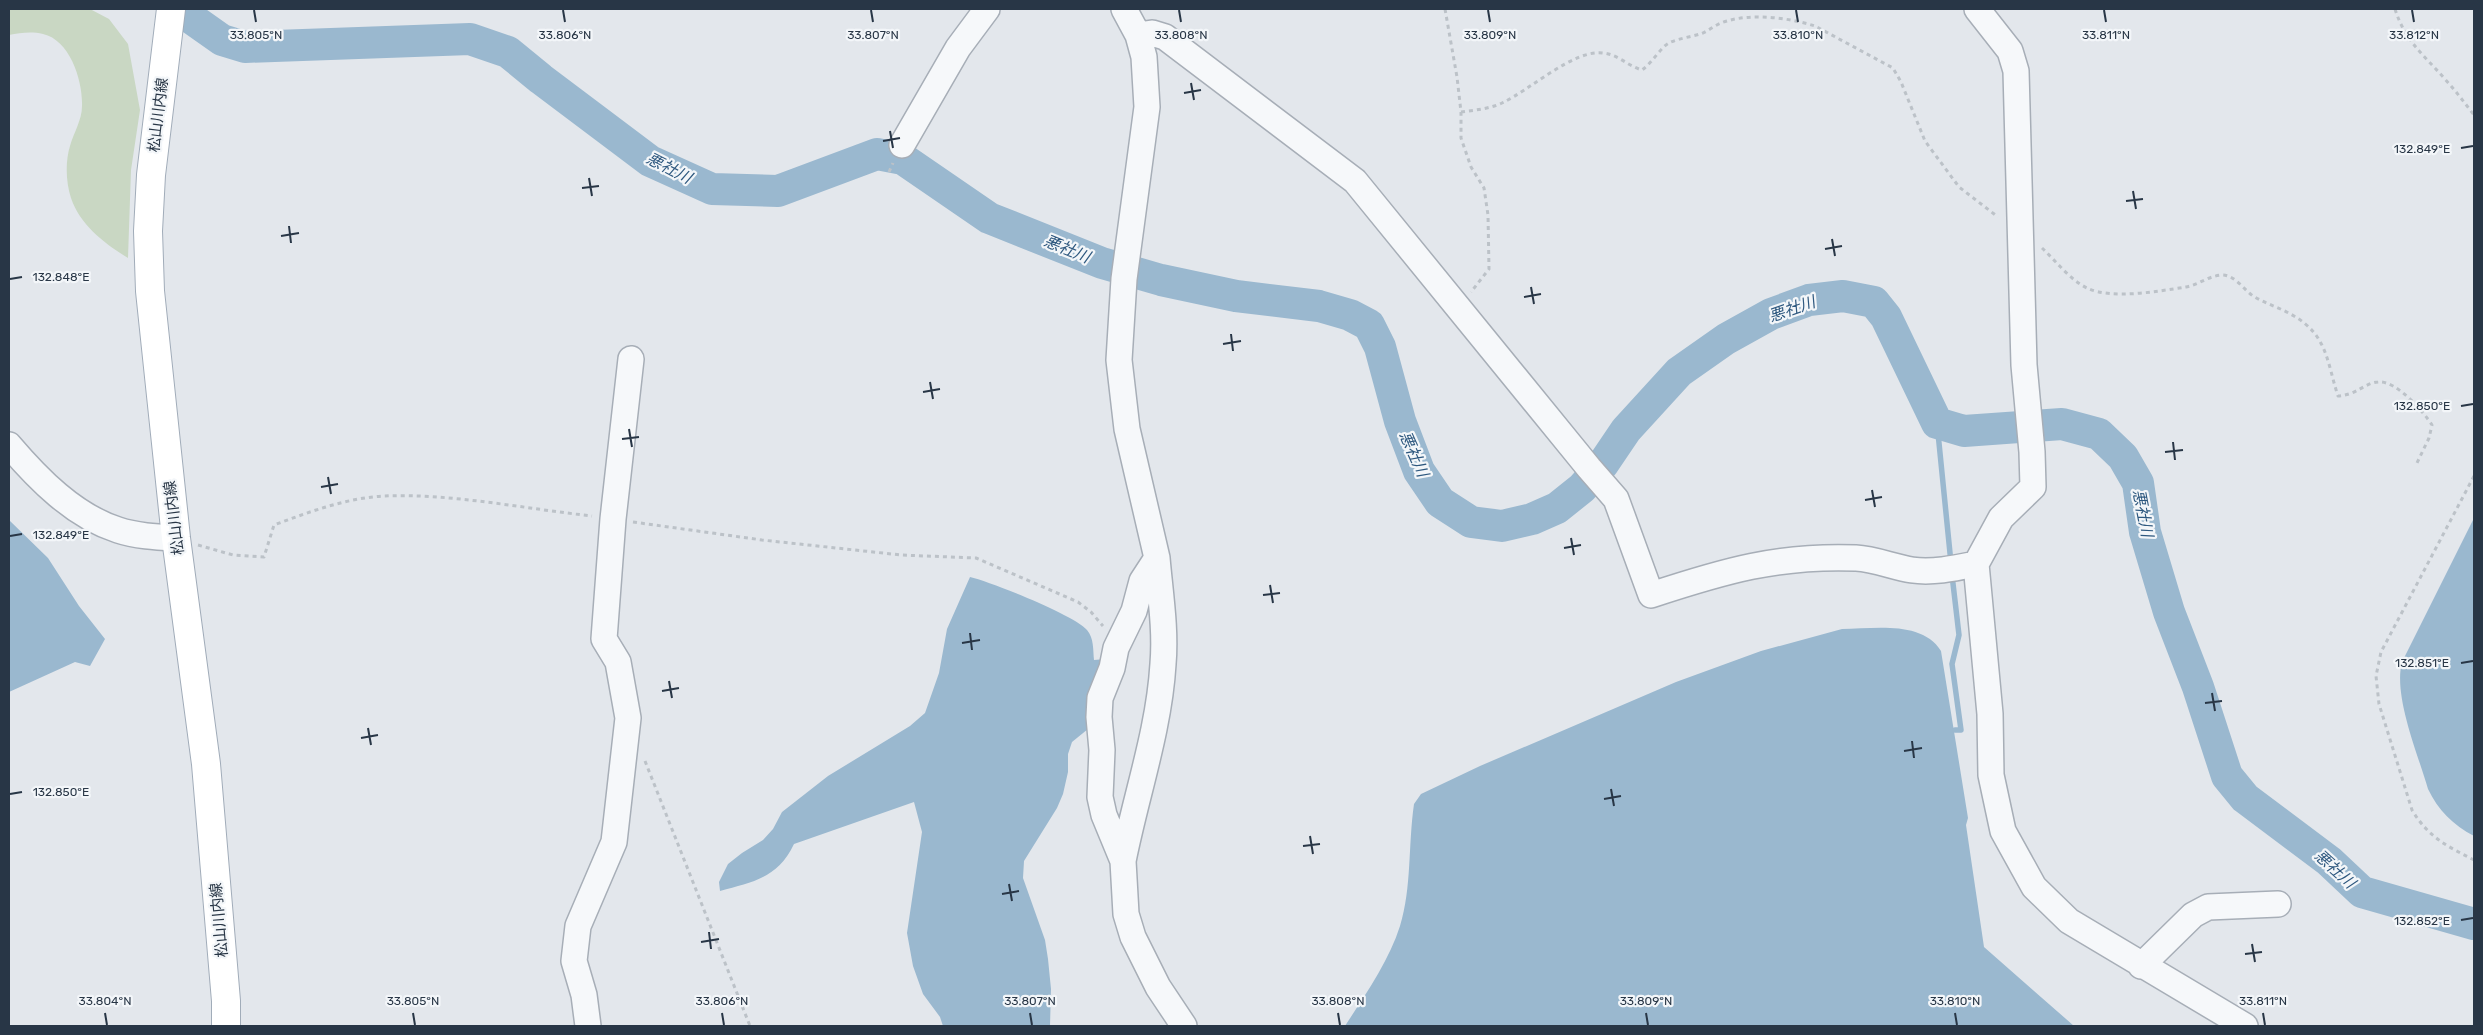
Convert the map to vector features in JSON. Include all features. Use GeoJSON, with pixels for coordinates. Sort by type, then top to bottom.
{"type":"FeatureCollection","features":[{"type":"Feature","properties":{"kind":"main road","name":"松山川内線"},"geometry":{"type":"LineString","coordinates":[[171,9],[151,175],[148,231],[150,291],[176,538],[206,764],[225,991],[226,1026]]}},
{"type":"Feature","properties":{"kind":"street"},"geometry":{"type":"LineString","coordinates":[[902,144],[958,48],[987,9]]}},
{"type":"Feature","properties":{"kind":"street"},"geometry":{"type":"LineString","coordinates":[[1124,9],[1138,35],[1147,80],[1148,107],[1126,268],[1119,360],[1127,429],[1157,558],[1163,663],[1158,712],[1123,861],[1126,914],[1133,937],[1150,973],[1184,1026]]}},
{"type":"Feature","properties":{"kind":"street"},"geometry":{"type":"LineString","coordinates":[[1138,35],[1152,33],[1165,37],[1355,181],[1588,468],[1608,488],[1623,513],[1651,595],[1735,569],[1777,560],[1859,558],[1914,570],[1960,567],[2001,518],[2033,487],[2024,365],[2016,72],[2010,51],[1978,9]]}},
{"type":"Feature","properties":{"kind":"street"},"geometry":{"type":"LineString","coordinates":[[588,1026],[584,996],[574,962],[578,926],[614,842],[628,718],[618,662],[604,640],[613,519],[631,359]]}},
{"type":"Feature","properties":{"kind":"street"},"geometry":{"type":"LineString","coordinates":[[9,445],[26,465],[55,492],[88,517],[118,530],[176,538]]}},
{"type":"Feature","properties":{"kind":"street"},"geometry":{"type":"LineString","coordinates":[[1123,861],[1104,815],[1100,797],[1102,758],[1099,717],[1100,698],[1112,668],[1116,648],[1134,611],[1142,582],[1157,558]]}},
{"type":"Feature","properties":{"kind":"street"},"geometry":{"type":"LineString","coordinates":[[1960,567],[1990,714],[1991,775],[2003,831],[2034,887],[2069,921],[2141,966],[2245,1026]]}},
{"type":"Feature","properties":{"kind":"street"},"geometry":{"type":"LineString","coordinates":[[2141,966],[2193,915],[2208,907],[2278,904]]}},
{"type":"Feature","properties":{"kind":"path"},"geometry":{"type":"LineString","coordinates":[[1445,9],[1461,112],[1461,138],[1471,167],[1484,188],[1488,215],[1490,269],[1458,308]]}},
{"type":"Feature","properties":{"kind":"path"},"geometry":{"type":"LineString","coordinates":[[2396,9],[2400,24],[2411,44],[2444,78],[2474,114]]}},
{"type":"Feature","properties":{"kind":"path"},"geometry":{"type":"LineString","coordinates":[[1461,112],[1488,108],[1502,103],[1536,84],[1568,62],[1583,55],[1606,53],[1630,66],[1642,70],[1652,63],[1668,43],[1705,32],[1724,22],[1756,17],[1801,22],[1815,26],[1893,68],[1901,82],[1926,141],[1959,187],[2038,244],[2078,283],[2100,292],[2146,292],[2188,287],[2211,276],[2224,275],[2236,281],[2248,293],[2294,316],[2313,331],[2325,349],[2338,396],[2350,396],[2378,382],[2388,383],[2423,411],[2432,425],[2429,438],[2416,466]]}},
{"type":"Feature","properties":{"kind":"path"},"geometry":{"type":"LineString","coordinates":[[889,172],[891,167]]}},
{"type":"Feature","properties":{"kind":"path"},"geometry":{"type":"LineString","coordinates":[[2474,476],[2381,652],[2376,676],[2379,704],[2412,810],[2422,826],[2438,841],[2474,860]]}},
{"type":"Feature","properties":{"kind":"path"},"geometry":{"type":"LineString","coordinates":[[176,538],[233,555],[264,557],[274,525],[342,503],[384,496],[438,498],[613,519],[762,540],[900,555],[976,558],[1078,602],[1102,624],[1116,648]]}},
{"type":"Feature","properties":{"kind":"path"},"geometry":{"type":"LineString","coordinates":[[643,754],[750,1026]]}},
{"type":"Feature","properties":{"kind":"green space"},"geometry":{"type":"Polygon","coordinates":[[[9,9],[90,9],[109,19],[128,44],[140,110],[131,170],[128,258],[94,233],[80,217],[69,192],[67,159],[81,116],[82,106],[80,85],[73,63],[61,44],[43,34],[21,33],[9,35],[9,9]]]}},
{"type":"Feature","properties":{"kind":"water"},"geometry":{"type":"Polygon","coordinates":[[[2474,518],[2474,836],[2459,827],[2447,816],[2436,804],[2428,789],[2408,725],[2400,676],[2402,662],[2474,518]]]}},
{"type":"Feature","properties":{"kind":"water"},"geometry":{"type":"Polygon","coordinates":[[[9,520],[48,558],[79,606],[105,639],[90,666],[75,662],[9,692],[9,520]]]}},
{"type":"Feature","properties":{"kind":"water"},"geometry":{"type":"Polygon","coordinates":[[[970,577],[1032,600],[1066,616],[1087,630],[1093,644],[1094,660],[1106,659],[1088,729],[1072,742],[1068,754],[1068,772],[1063,794],[1057,808],[1024,861],[1023,878],[1045,940],[1048,959],[1051,989],[1050,1026],[943,1026],[940,1017],[923,994],[913,966],[907,933],[922,832],[914,802],[794,844],[780,864],[763,877],[720,891],[719,882],[728,864],[763,840],[773,829],[782,812],[828,776],[910,726],[925,713],[939,673],[947,629],[970,577]]]}},
{"type":"Feature","properties":{"kind":"water"},"geometry":{"type":"Polygon","coordinates":[[[1896,628],[1910,630],[1922,634],[1933,641],[1941,651],[1968,818],[1966,825],[1984,947],[2074,1026],[1345,1026],[1383,965],[1400,926],[1408,881],[1414,804],[1421,794],[1480,766],[1676,682],[1761,651],[1842,629],[1896,628]]]}},
{"type":"Feature","properties":{"kind":"waterway","name":"悪社川"},"geometry":{"type":"LineString","coordinates":[[178,9],[222,40],[245,47],[470,39],[508,52],[650,161],[712,189],[778,191],[877,154],[903,159],[989,218],[1102,263],[1161,280],[1236,296],[1319,306],[1350,315],[1369,325],[1380,347],[1400,421],[1419,471],[1440,502],[1471,522],[1502,526],[1532,519],[1557,508],[1582,488],[1603,464],[1626,430],[1679,372],[1726,339],[1771,314],[1809,300],[1843,296],[1874,302],[1886,317],[1937,423],[1964,431],[2062,424],[2099,434],[2123,457],[2138,483],[2145,532],[2169,612],[2198,687],[2227,776],[2245,798],[2329,861],[2362,892],[2474,924]]}},
{"type":"Feature","properties":{"kind":"waterway"},"geometry":{"type":"LineString","coordinates":[[1937,423],[1951,563]]}},
{"type":"Feature","properties":{"kind":"waterway"},"geometry":{"type":"LineString","coordinates":[[1952,575],[1959,635],[1952,664],[1961,730],[1955,730]]}}]}
